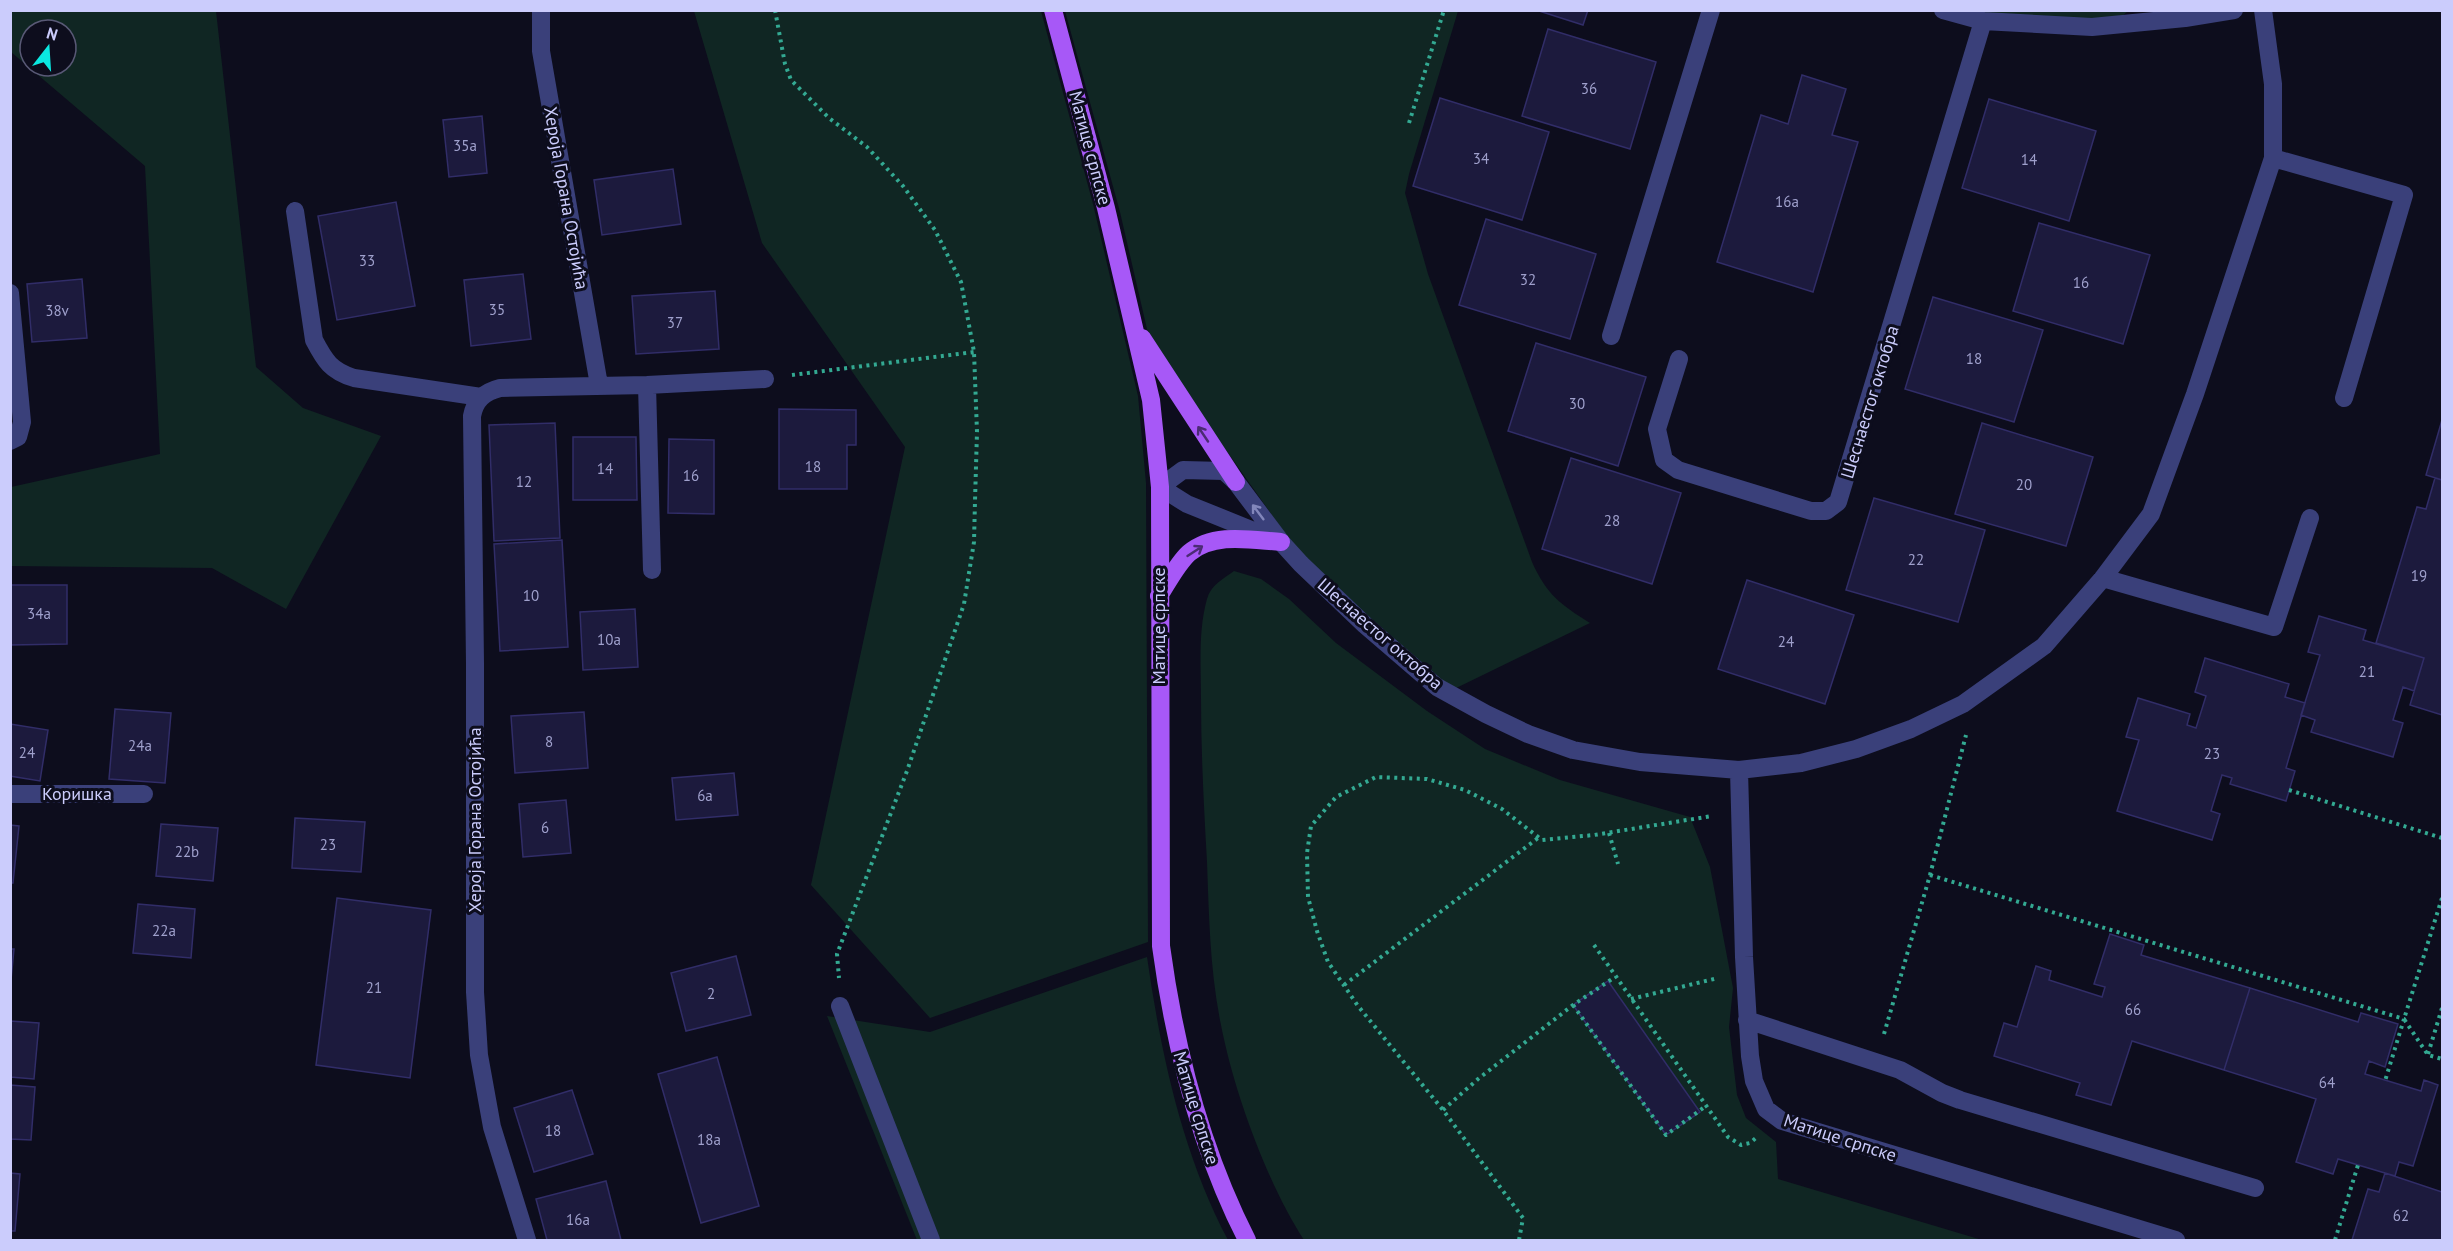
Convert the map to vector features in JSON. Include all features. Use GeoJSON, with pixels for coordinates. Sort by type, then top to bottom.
{"type":"FeatureCollection","features":[{"type":"Feature","properties":{"kind":"main road","name":"Матице српске"},"geometry":{"type":"LineString","coordinates":[[1053,10],[1106,208],[1151,400],[1160,488],[1161,946],[1166,984],[1183,1072],[1196,1114],[1214,1167],[1248,1240]]}},
{"type":"Feature","properties":{"kind":"main road"},"geometry":{"type":"LineString","coordinates":[[1134,325],[1236,482]]}},
{"type":"Feature","properties":{"kind":"main road"},"geometry":{"type":"LineString","coordinates":[[1159,596],[1188,554],[1200,546],[1231,538],[1281,542]]}},
{"type":"Feature","properties":{"kind":"street","name":"Хероја Горана Остојића"},"geometry":{"type":"LineString","coordinates":[[541,10],[541,51],[544,75],[599,385]]}},
{"type":"Feature","properties":{"kind":"street"},"geometry":{"type":"LineString","coordinates":[[1611,336],[1711,10]]}},
{"type":"Feature","properties":{"kind":"street"},"geometry":{"type":"LineString","coordinates":[[1943,10],[1983,21],[2092,27],[2185,18],[2234,10]]}},
{"type":"Feature","properties":{"kind":"street","name":"Шеснаестог октобра"},"geometry":{"type":"LineString","coordinates":[[1281,542],[1187,504],[1160,488],[1183,470],[1224,471],[1236,482],[1281,542],[1365,625],[1437,687],[1528,734],[1573,750],[1605,757],[1687,767],[1738,770],[1801,763],[1856,749],[1911,729],[1976,695],[2044,646],[2103,578],[2151,514],[2195,394],[2272,158],[2273,84],[2263,10]]}},
{"type":"Feature","properties":{"kind":"street","name":"Шеснаестог октобра"},"geometry":{"type":"LineString","coordinates":[[1679,359],[1657,429],[1664,460],[1678,470],[1811,512],[1826,511],[1838,502],[1983,21]]}},
{"type":"Feature","properties":{"kind":"street"},"geometry":{"type":"LineString","coordinates":[[2272,158],[2404,195],[2344,398]]}},
{"type":"Feature","properties":{"kind":"street"},"geometry":{"type":"LineString","coordinates":[[295,211],[314,340],[323,357],[338,373],[354,378],[481,397],[489,391],[500,388],[647,385],[765,379]]}},
{"type":"Feature","properties":{"kind":"street"},"geometry":{"type":"LineString","coordinates":[[10,293],[22,422],[18,437],[10,441]]}},
{"type":"Feature","properties":{"kind":"street"},"geometry":{"type":"LineString","coordinates":[[647,385],[652,570]]}},
{"type":"Feature","properties":{"kind":"street","name":"Хероја Горана Остојића"},"geometry":{"type":"LineString","coordinates":[[481,397],[474,405],[472,416],[475,992],[479,1054],[492,1127],[527,1240]]}},
{"type":"Feature","properties":{"kind":"street"},"geometry":{"type":"LineString","coordinates":[[2103,578],[2274,627],[2310,518]]}},
{"type":"Feature","properties":{"kind":"street","name":"Матице српске"},"geometry":{"type":"LineString","coordinates":[[1738,770],[1747,1020],[1754,1081],[1766,1110],[1782,1121],[2176,1240]]}},
{"type":"Feature","properties":{"kind":"street","name":"Коришка"},"geometry":{"type":"LineString","coordinates":[[10,794],[144,794]]}},
{"type":"Feature","properties":{"kind":"street"},"geometry":{"type":"LineString","coordinates":[[840,1006],[930,1240]]}},
{"type":"Feature","properties":{"kind":"street"},"geometry":{"type":"LineString","coordinates":[[1747,1020],[1900,1070],[1960,1100],[2256,1188]]}},
{"type":"Feature","properties":{"kind":"path"},"geometry":{"type":"LineString","coordinates":[[775,10],[780,42],[791,80],[829,118],[867,147],[903,186],[935,230],[961,282],[975,352],[977,432],[974,542],[964,604],[907,771],[837,954],[840,1006]]}},
{"type":"Feature","properties":{"kind":"path"},"geometry":{"type":"LineString","coordinates":[[1409,123],[1444,10]]}},
{"type":"Feature","properties":{"kind":"path"},"geometry":{"type":"LineString","coordinates":[[765,379],[975,352]]}},
{"type":"Feature","properties":{"kind":"path"},"geometry":{"type":"LineString","coordinates":[[1876,1061],[1930,874],[1976,695]]}},
{"type":"Feature","properties":{"kind":"path"},"geometry":{"type":"LineString","coordinates":[[1520,1240],[1523,1218],[1443,1110],[1358,1006],[1329,962],[1317,931],[1308,897],[1307,853],[1311,826],[1336,797],[1376,777],[1427,780],[1466,790],[1502,808],[1542,840],[1609,833],[1740,811]]}},
{"type":"Feature","properties":{"kind":"path"},"geometry":{"type":"LineString","coordinates":[[2289,790],[2442,838]]}},
{"type":"Feature","properties":{"kind":"path"},"geometry":{"type":"LineString","coordinates":[[1609,833],[1618,864]]}},
{"type":"Feature","properties":{"kind":"path"},"geometry":{"type":"LineString","coordinates":[[1344,985],[1538,838]]}},
{"type":"Feature","properties":{"kind":"path"},"geometry":{"type":"LineString","coordinates":[[1930,874],[2404,1019],[2428,1054],[2442,1059]]}},
{"type":"Feature","properties":{"kind":"path"},"geometry":{"type":"LineString","coordinates":[[2385,1081],[2442,898]]}},
{"type":"Feature","properties":{"kind":"path"},"geometry":{"type":"LineString","coordinates":[[1594,945],[1728,1137],[1741,1145],[1750,1143],[1775,1116]]}},
{"type":"Feature","properties":{"kind":"path"},"geometry":{"type":"LineString","coordinates":[[1631,999],[1745,971]]}},
{"type":"Feature","properties":{"kind":"path"},"geometry":{"type":"LineString","coordinates":[[1443,1110],[1478,1079],[1615,976]]}},
{"type":"Feature","properties":{"kind":"path"},"geometry":{"type":"LineString","coordinates":[[1574,1005],[1666,1136],[1706,1106]]}},
{"type":"Feature","properties":{"kind":"path"},"geometry":{"type":"LineString","coordinates":[[2428,1054],[2442,1008]]}},
{"type":"Feature","properties":{"kind":"path"},"geometry":{"type":"LineString","coordinates":[[2335,1240],[2358,1165]]}},
{"type":"Feature","properties":{"kind":"green space"},"geometry":{"type":"Polygon","coordinates":[[[11,10],[216,11],[256,367],[303,408],[381,436],[286,609],[212,568],[11,566],[11,487],[160,454],[145,166],[42,78],[78,78],[78,18],[18,18],[18,58],[11,52],[11,10]]]}},
{"type":"Feature","properties":{"kind":"green space"},"geometry":{"type":"Polygon","coordinates":[[[694,11],[1041,11],[1093,204],[1138,396],[1146,483],[1148,942],[930,1018],[811,885],[905,447],[762,243],[694,11]]]}},
{"type":"Feature","properties":{"kind":"green space"},"geometry":{"type":"Polygon","coordinates":[[[1065,11],[1458,11],[1405,193],[1428,274],[1532,562],[1543,583],[1555,598],[1590,623],[1450,691],[1412,659],[1294,546],[1199,412],[1147,329],[1120,212],[1065,11]]]}},
{"type":"Feature","properties":{"kind":"green space"},"geometry":{"type":"Polygon","coordinates":[[[1942,11],[2128,11],[2105,31],[1942,11]]]}},
{"type":"Feature","properties":{"kind":"green space"},"geometry":{"type":"Polygon","coordinates":[[[1234,571],[1261,579],[1289,599],[1336,643],[1427,711],[1485,749],[1560,780],[1690,817],[1710,867],[1733,988],[1729,1027],[1737,1095],[1746,1118],[1776,1142],[1778,1179],[1982,1240],[1304,1240],[1277,1192],[1243,1107],[1221,1025],[1212,965],[1202,761],[1201,636],[1204,611],[1211,590],[1234,571]]]}},
{"type":"Feature","properties":{"kind":"green space"},"geometry":{"type":"Polygon","coordinates":[[[1147,957],[1159,1030],[1186,1138],[1212,1207],[1228,1240],[917,1240],[827,1016],[930,1032],[1147,957]]]}},
{"type":"Feature","properties":{"kind":"building"},"geometry":{"type":"Polygon","coordinates":[[[1536,10],[1588,10],[1583,25],[1536,10]]]}},
{"type":"Feature","properties":{"kind":"building"},"geometry":{"type":"Polygon","coordinates":[[[1548,29],[1656,62],[1630,149],[1522,116],[1548,29]]]}},
{"type":"Feature","properties":{"kind":"building"},"geometry":{"type":"Polygon","coordinates":[[[1802,75],[1846,89],[1832,135],[1858,142],[1813,292],[1717,262],[1761,115],[1788,124],[1802,75]]]}},
{"type":"Feature","properties":{"kind":"building"},"geometry":{"type":"Polygon","coordinates":[[[1440,98],[1549,132],[1522,220],[1413,186],[1440,98]]]}},
{"type":"Feature","properties":{"kind":"building"},"geometry":{"type":"Polygon","coordinates":[[[1989,99],[2096,131],[2069,221],[1962,188],[1989,99]]]}},
{"type":"Feature","properties":{"kind":"building"},"geometry":{"type":"Polygon","coordinates":[[[482,116],[487,173],[449,177],[443,120],[482,116]]]}},
{"type":"Feature","properties":{"kind":"building"},"geometry":{"type":"Polygon","coordinates":[[[673,169],[681,224],[602,235],[594,180],[673,169]]]}},
{"type":"Feature","properties":{"kind":"building"},"geometry":{"type":"Polygon","coordinates":[[[396,202],[415,306],[337,320],[318,216],[396,202]]]}},
{"type":"Feature","properties":{"kind":"building"},"geometry":{"type":"Polygon","coordinates":[[[1486,219],[1596,254],[1570,339],[1459,305],[1486,219]]]}},
{"type":"Feature","properties":{"kind":"building"},"geometry":{"type":"Polygon","coordinates":[[[2039,223],[2150,255],[2123,344],[2013,311],[2039,223]]]}},
{"type":"Feature","properties":{"kind":"building"},"geometry":{"type":"Polygon","coordinates":[[[523,274],[531,339],[471,346],[464,280],[523,274]]]}},
{"type":"Feature","properties":{"kind":"building"},"geometry":{"type":"Polygon","coordinates":[[[82,279],[87,338],[32,342],[27,284],[82,279]]]}},
{"type":"Feature","properties":{"kind":"building"},"geometry":{"type":"Polygon","coordinates":[[[715,291],[719,349],[636,354],[632,296],[715,291]]]}},
{"type":"Feature","properties":{"kind":"building"},"geometry":{"type":"Polygon","coordinates":[[[1933,297],[2043,330],[2014,422],[1905,389],[1933,297]]]}},
{"type":"Feature","properties":{"kind":"building"},"geometry":{"type":"Polygon","coordinates":[[[1536,343],[1646,377],[1618,466],[1508,431],[1536,343]]]}},
{"type":"Feature","properties":{"kind":"building"},"geometry":{"type":"Polygon","coordinates":[[[779,409],[856,410],[856,445],[847,445],[847,489],[779,489],[779,409]]]}},
{"type":"Feature","properties":{"kind":"building"},"geometry":{"type":"Polygon","coordinates":[[[2442,420],[2442,480],[2426,475],[2442,420]]]}},
{"type":"Feature","properties":{"kind":"building"},"geometry":{"type":"Polygon","coordinates":[[[555,423],[560,538],[494,541],[489,425],[555,423]]]}},
{"type":"Feature","properties":{"kind":"building"},"geometry":{"type":"Polygon","coordinates":[[[1982,423],[2093,457],[2066,546],[1955,514],[1982,423]]]}},
{"type":"Feature","properties":{"kind":"building"},"geometry":{"type":"Polygon","coordinates":[[[573,437],[636,437],[637,500],[573,500],[573,437]]]}},
{"type":"Feature","properties":{"kind":"building"},"geometry":{"type":"Polygon","coordinates":[[[669,439],[714,440],[714,514],[668,513],[669,439]]]}},
{"type":"Feature","properties":{"kind":"building"},"geometry":{"type":"Polygon","coordinates":[[[1571,458],[1681,493],[1652,584],[1542,549],[1571,458]]]}},
{"type":"Feature","properties":{"kind":"building"},"geometry":{"type":"Polygon","coordinates":[[[2435,478],[2442,480],[2442,715],[2410,705],[2424,658],[2376,643],[2417,507],[2426,509],[2435,478]]]}},
{"type":"Feature","properties":{"kind":"building"},"geometry":{"type":"Polygon","coordinates":[[[1874,498],[1985,530],[1958,622],[1846,590],[1874,498]]]}},
{"type":"Feature","properties":{"kind":"building"},"geometry":{"type":"Polygon","coordinates":[[[562,540],[568,647],[500,651],[494,544],[562,540]]]}},
{"type":"Feature","properties":{"kind":"building"},"geometry":{"type":"Polygon","coordinates":[[[1747,580],[1854,615],[1825,704],[1718,669],[1747,580]]]}},
{"type":"Feature","properties":{"kind":"building"},"geometry":{"type":"Polygon","coordinates":[[[10,585],[67,585],[67,644],[10,645],[10,585]]]}},
{"type":"Feature","properties":{"kind":"building"},"geometry":{"type":"Polygon","coordinates":[[[635,609],[638,667],[583,670],[580,612],[635,609]]]}},
{"type":"Feature","properties":{"kind":"building"},"geometry":{"type":"Polygon","coordinates":[[[2319,616],[2366,630],[2363,640],[2424,658],[2414,691],[2403,687],[2393,720],[2403,723],[2393,757],[2311,732],[2315,720],[2301,715],[2320,655],[2308,652],[2319,616]]]}},
{"type":"Feature","properties":{"kind":"building"},"geometry":{"type":"Polygon","coordinates":[[[2205,658],[2289,684],[2285,697],[2305,703],[2286,768],[2295,771],[2286,801],[2230,784],[2232,778],[2222,775],[2211,811],[2220,814],[2212,840],[2117,811],[2139,740],[2126,737],[2138,698],[2190,714],[2187,725],[2196,728],[2206,696],[2195,692],[2205,658]]]}},
{"type":"Feature","properties":{"kind":"building"},"geometry":{"type":"Polygon","coordinates":[[[115,709],[171,713],[165,783],[109,779],[115,709]]]}},
{"type":"Feature","properties":{"kind":"building"},"geometry":{"type":"Polygon","coordinates":[[[584,712],[588,768],[515,773],[511,716],[584,712]]]}},
{"type":"Feature","properties":{"kind":"building"},"geometry":{"type":"Polygon","coordinates":[[[10,724],[48,730],[40,781],[10,776],[10,724]]]}},
{"type":"Feature","properties":{"kind":"building"},"geometry":{"type":"Polygon","coordinates":[[[734,773],[738,815],[676,820],[672,778],[734,773]]]}},
{"type":"Feature","properties":{"kind":"building"},"geometry":{"type":"Polygon","coordinates":[[[566,800],[571,853],[523,857],[519,804],[566,800]]]}},
{"type":"Feature","properties":{"kind":"building"},"geometry":{"type":"Polygon","coordinates":[[[295,818],[365,822],[361,872],[292,868],[295,818]]]}},
{"type":"Feature","properties":{"kind":"building"},"geometry":{"type":"Polygon","coordinates":[[[161,824],[218,828],[213,881],[156,876],[161,824]]]}},
{"type":"Feature","properties":{"kind":"building"},"geometry":{"type":"Polygon","coordinates":[[[10,825],[19,826],[13,883],[10,883],[10,825]]]}},
{"type":"Feature","properties":{"kind":"building"},"geometry":{"type":"Polygon","coordinates":[[[337,898],[431,910],[410,1078],[316,1065],[337,898]]]}},
{"type":"Feature","properties":{"kind":"building"},"geometry":{"type":"Polygon","coordinates":[[[138,904],[195,909],[191,958],[133,953],[138,904]]]}},
{"type":"Feature","properties":{"kind":"building"},"geometry":{"type":"Polygon","coordinates":[[[2110,934],[2144,945],[2141,955],[2250,988],[2224,1070],[2132,1041],[2111,1105],[2076,1095],[2080,1083],[1994,1056],[2004,1023],[2017,1027],[2036,966],[2051,971],[2049,980],[2102,997],[2105,987],[2094,984],[2110,934]]]}},
{"type":"Feature","properties":{"kind":"building"},"geometry":{"type":"Polygon","coordinates":[[[10,949],[14,949],[10,990],[10,949]]]}},
{"type":"Feature","properties":{"kind":"building"},"geometry":{"type":"Polygon","coordinates":[[[736,956],[751,1015],[686,1031],[671,973],[736,956]]]}},
{"type":"Feature","properties":{"kind":"building"},"geometry":{"type":"Polygon","coordinates":[[[1608,981],[1700,1112],[1666,1135],[1573,1005],[1608,981]]]}},
{"type":"Feature","properties":{"kind":"building"},"geometry":{"type":"Polygon","coordinates":[[[2250,988],[2358,1022],[2361,1013],[2398,1024],[2385,1067],[2369,1061],[2365,1074],[2421,1091],[2424,1080],[2438,1085],[2413,1166],[2399,1162],[2395,1176],[2338,1159],[2333,1174],[2296,1162],[2316,1099],[2224,1070],[2250,988]]]}},
{"type":"Feature","properties":{"kind":"building"},"geometry":{"type":"Polygon","coordinates":[[[10,1021],[39,1023],[34,1079],[10,1077],[10,1021]]]}},
{"type":"Feature","properties":{"kind":"building"},"geometry":{"type":"Polygon","coordinates":[[[717,1057],[759,1206],[701,1223],[658,1074],[717,1057]]]}},
{"type":"Feature","properties":{"kind":"building"},"geometry":{"type":"Polygon","coordinates":[[[10,1085],[35,1087],[31,1140],[10,1139],[10,1085]]]}},
{"type":"Feature","properties":{"kind":"building"},"geometry":{"type":"Polygon","coordinates":[[[572,1090],[593,1154],[534,1172],[514,1108],[572,1090]]]}},
{"type":"Feature","properties":{"kind":"building"},"geometry":{"type":"Polygon","coordinates":[[[10,1173],[20,1174],[15,1231],[10,1231],[10,1173]]]}},
{"type":"Feature","properties":{"kind":"building"},"geometry":{"type":"Polygon","coordinates":[[[2385,1173],[2442,1192],[2442,1240],[2352,1240],[2368,1189],[2379,1192],[2385,1173]]]}},
{"type":"Feature","properties":{"kind":"building"},"geometry":{"type":"Polygon","coordinates":[[[606,1181],[621,1240],[547,1240],[536,1199],[606,1181]]]}}]}
